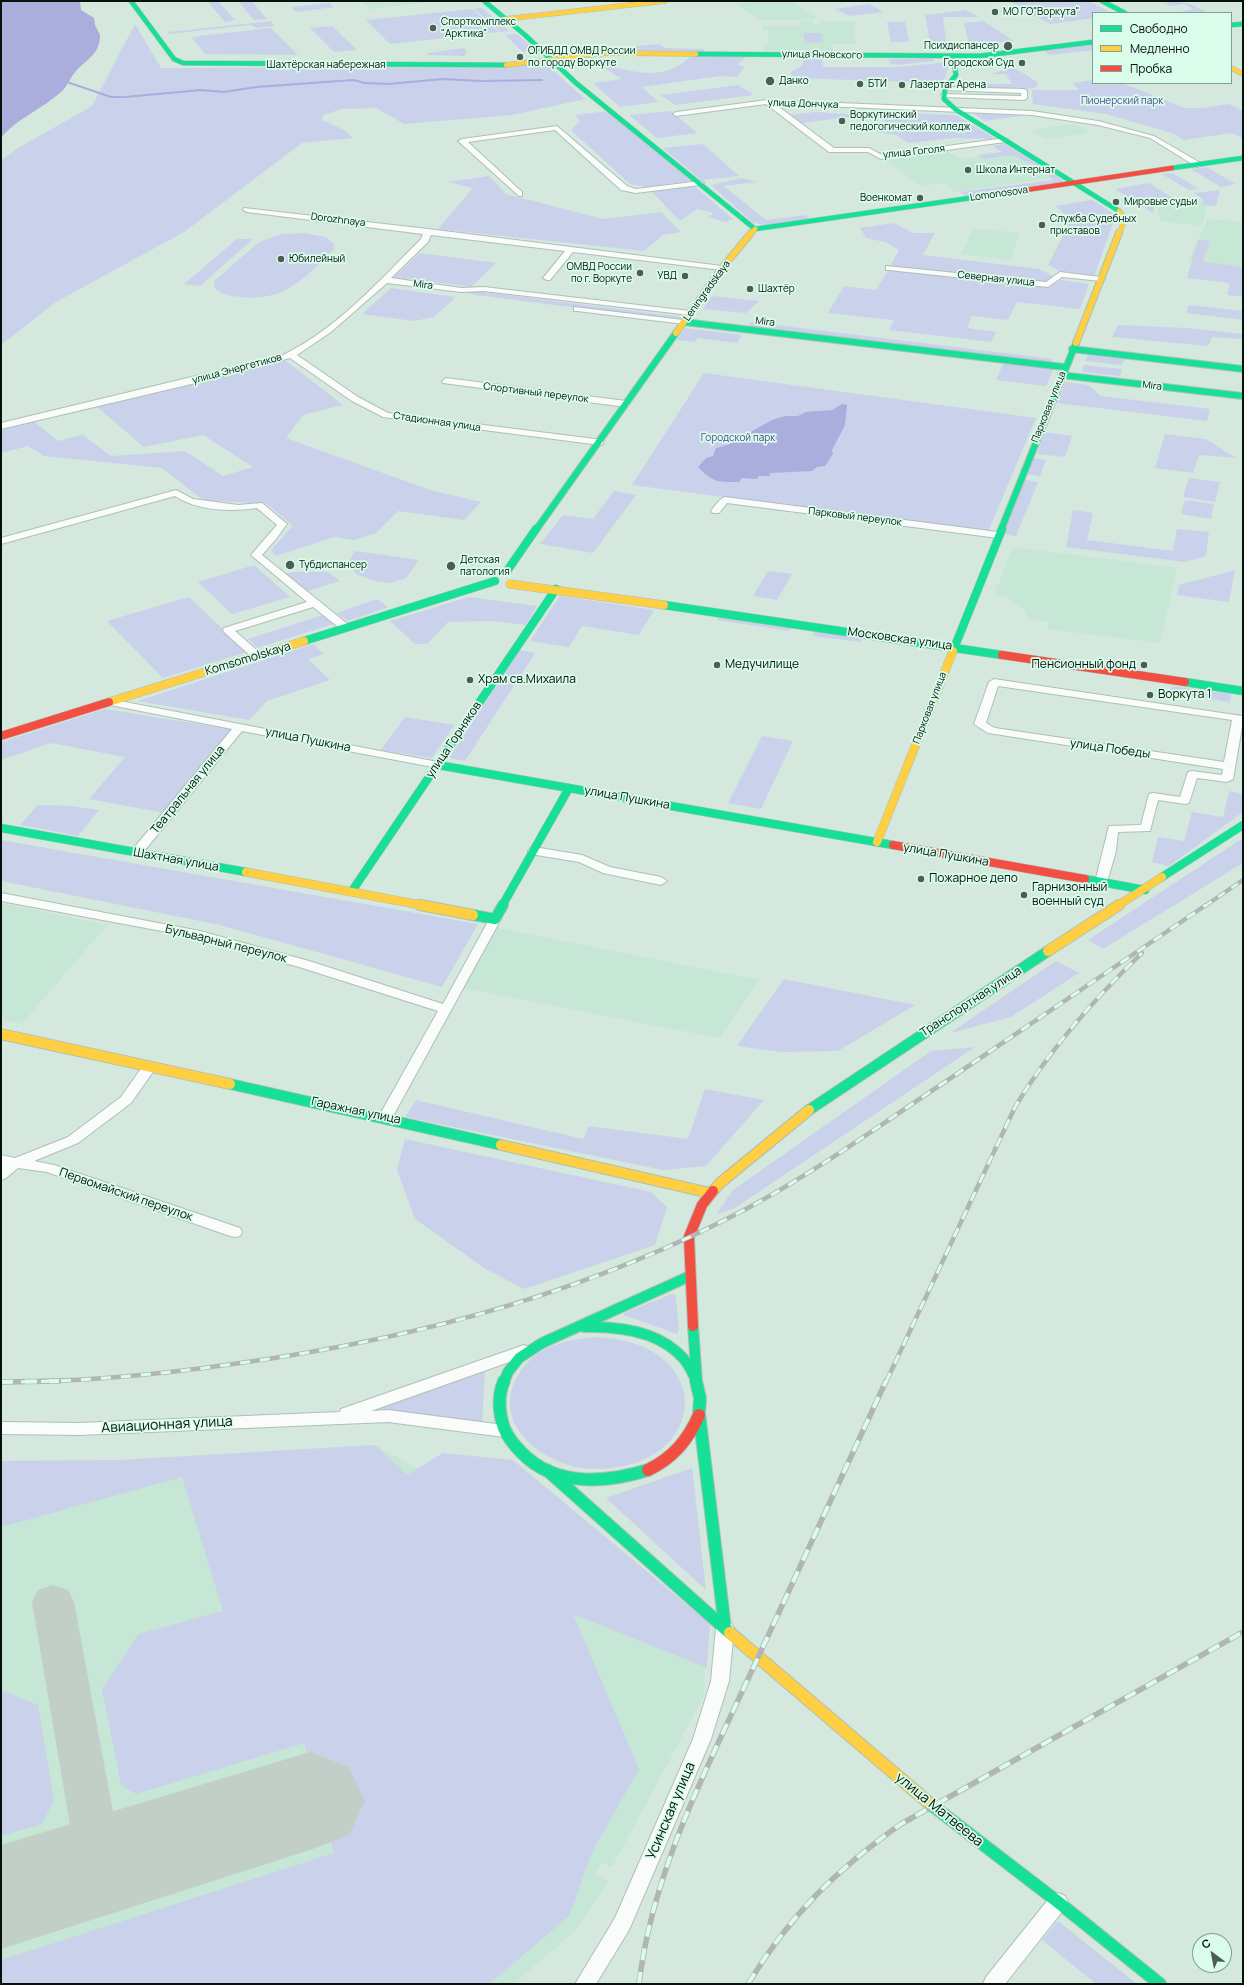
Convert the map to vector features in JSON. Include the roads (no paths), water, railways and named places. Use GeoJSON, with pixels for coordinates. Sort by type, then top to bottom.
{"type":"FeatureCollection","features":[{"type":"Feature","properties":{"kind":"street","name":"Шахтёрская набережная"},"geometry":{"type":"LineString","coordinates":[[131,1],[174,59],[183,63],[494,66],[550,59]]}},
{"type":"Feature","properties":{"kind":"street"},"geometry":{"type":"LineString","coordinates":[[484,1],[550,59],[755,229]]}},
{"type":"Feature","properties":{"kind":"street"},"geometry":{"type":"LineString","coordinates":[[505,19],[665,1]]}},
{"type":"Feature","properties":{"kind":"street"},"geometry":{"type":"LineString","coordinates":[[1102,1],[1123,12]]}},
{"type":"Feature","properties":{"kind":"street"},"geometry":{"type":"LineString","coordinates":[[1232,25],[1243,24]]}},
{"type":"Feature","properties":{"kind":"street","name":"улица Яновского"},"geometry":{"type":"LineString","coordinates":[[550,59],[607,52],[954,56],[994,55],[1092,42]]}},
{"type":"Feature","properties":{"kind":"street"},"geometry":{"type":"LineString","coordinates":[[944,92],[956,75],[954,56]]}},
{"type":"Feature","properties":{"kind":"street"},"geometry":{"type":"LineString","coordinates":[[1232,68],[1243,74]]}},
{"type":"Feature","properties":{"kind":"street"},"geometry":{"type":"LineString","coordinates":[[944,92],[1024,92],[1024,98],[944,92]]}},
{"type":"Feature","properties":{"kind":"street","name":"Парковая улица"},"geometry":{"type":"LineString","coordinates":[[877,842],[1063,371],[1067,354],[1101,279],[1125,219],[1119,211],[956,109],[944,98],[944,92]]}},
{"type":"Feature","properties":{"kind":"street","name":"улица Дончука"},"geometry":{"type":"LineString","coordinates":[[676,114],[767,102],[1032,113],[1098,123],[1152,137],[1200,165]]}},
{"type":"Feature","properties":{"kind":"street","name":"улица Гоголя"},"geometry":{"type":"LineString","coordinates":[[767,102],[832,150],[869,150],[881,157],[1005,140]]}},
{"type":"Feature","properties":{"kind":"street"},"geometry":{"type":"LineString","coordinates":[[518,194],[462,141],[557,128],[624,188],[636,191],[700,183]]}},
{"type":"Feature","properties":{"kind":"street","name":"Lomonosova"},"geometry":{"type":"LineString","coordinates":[[755,229],[1243,158]]}},
{"type":"Feature","properties":{"kind":"street","name":"Dorozhnaya"},"geometry":{"type":"LineString","coordinates":[[247,210],[722,268]]}},
{"type":"Feature","properties":{"kind":"street","name":"Leningradskaya"},"geometry":{"type":"LineString","coordinates":[[517,574],[600,442],[626,404],[722,268],[755,229]]}},
{"type":"Feature","properties":{"kind":"street","name":"улица Энергетиков"},"geometry":{"type":"LineString","coordinates":[[1,426],[81,405],[201,379],[291,355],[325,332],[384,280],[425,240],[428,231]]}},
{"type":"Feature","properties":{"kind":"street"},"geometry":{"type":"LineString","coordinates":[[547,278],[571,249]]}},
{"type":"Feature","properties":{"kind":"street","name":"Северная улица"},"geometry":{"type":"LineString","coordinates":[[889,268],[1048,285],[1060,274],[1101,279]]}},
{"type":"Feature","properties":{"kind":"street","name":"Mira"},"geometry":{"type":"LineString","coordinates":[[384,280],[461,290],[501,290],[791,325]]}},
{"type":"Feature","properties":{"kind":"street","name":"Mira"},"geometry":{"type":"LineString","coordinates":[[461,290],[475,296],[1063,371],[1243,396]]}},
{"type":"Feature","properties":{"kind":"street"},"geometry":{"type":"LineString","coordinates":[[1067,354],[1243,369]]}},
{"type":"Feature","properties":{"kind":"street","name":"Стадионная улица"},"geometry":{"type":"LineString","coordinates":[[291,355],[355,400],[386,415],[600,442]]}},
{"type":"Feature","properties":{"kind":"street","name":"Спортивный переулок"},"geometry":{"type":"LineString","coordinates":[[446,382],[626,404]]}},
{"type":"Feature","properties":{"kind":"street"},"geometry":{"type":"LineString","coordinates":[[1,541],[176,493],[190,502],[238,508],[259,505],[282,524],[273,537],[256,555],[346,628]]}},
{"type":"Feature","properties":{"kind":"street","name":"Парковый переулок"},"geometry":{"type":"LineString","coordinates":[[716,511],[725,500],[998,535]]}},
{"type":"Feature","properties":{"kind":"street"},"geometry":{"type":"LineString","coordinates":[[495,581],[494,579],[496,574],[517,574],[519,581],[510,584]]}},
{"type":"Feature","properties":{"kind":"street","name":"Московская улица"},"geometry":{"type":"LineString","coordinates":[[517,574],[556,589]]}},
{"type":"Feature","properties":{"kind":"street","name":"Московская улица"},"geometry":{"type":"LineString","coordinates":[[495,581],[954,647],[1243,691]]}},
{"type":"Feature","properties":{"kind":"street","name":"Komsomolskaya"},"geometry":{"type":"LineString","coordinates":[[1,736],[495,581]]}},
{"type":"Feature","properties":{"kind":"street","name":"улица Горняков"},"geometry":{"type":"LineString","coordinates":[[352,891],[556,589]]}},
{"type":"Feature","properties":{"kind":"street"},"geometry":{"type":"LineString","coordinates":[[257,656],[228,630],[314,603]]}},
{"type":"Feature","properties":{"kind":"street","name":"улица Победы"},"geometry":{"type":"LineString","coordinates":[[994,682],[1238,718],[1229,766],[992,731],[980,724],[994,682]]}},
{"type":"Feature","properties":{"kind":"street","name":"улица Пушкина"},"geometry":{"type":"LineString","coordinates":[[109,702],[438,765],[1145,890]]}},
{"type":"Feature","properties":{"kind":"street","name":"Театральная улица"},"geometry":{"type":"LineString","coordinates":[[137,852],[239,727]]}},
{"type":"Feature","properties":{"kind":"street"},"geometry":{"type":"LineString","coordinates":[[1102,882],[1110,851],[1113,828],[1146,828],[1153,796],[1185,801],[1192,774],[1227,779],[1229,766]]}},
{"type":"Feature","properties":{"kind":"street"},"geometry":{"type":"LineString","coordinates":[[385,1118],[404,1080],[446,1008],[494,919],[570,788]]}},
{"type":"Feature","properties":{"kind":"street","name":"Транспортная улица"},"geometry":{"type":"LineString","coordinates":[[696,1379],[689,1252],[692,1226],[702,1205],[710,1193],[733,1170],[816,1104],[954,1012],[1145,890],[1243,825]]}},
{"type":"Feature","properties":{"kind":"street","name":"Шахтная улица"},"geometry":{"type":"LineString","coordinates":[[1,828],[352,891],[494,919]]}},
{"type":"Feature","properties":{"kind":"street"},"geometry":{"type":"LineString","coordinates":[[534,851],[582,859],[607,870],[661,881]]}},
{"type":"Feature","properties":{"kind":"street","name":"Бульварный переулок"},"geometry":{"type":"LineString","coordinates":[[1,897],[196,934],[304,964],[446,1008]]}},
{"type":"Feature","properties":{"kind":"street","name":"Гаражная улица"},"geometry":{"type":"LineString","coordinates":[[1,1034],[385,1118],[710,1193]]}},
{"type":"Feature","properties":{"kind":"street"},"geometry":{"type":"LineString","coordinates":[[1,1175],[15,1163],[74,1140],[126,1100],[150,1066]]}},
{"type":"Feature","properties":{"kind":"street","name":"Первомайский переулок"},"geometry":{"type":"LineString","coordinates":[[1,1160],[49,1168],[235,1232]]}},
{"type":"Feature","properties":{"kind":"street"},"geometry":{"type":"LineString","coordinates":[[334,1418],[532,1348],[690,1276]]}},
{"type":"Feature","properties":{"kind":"street"},"geometry":{"type":"LineString","coordinates":[[573,1329],[611,1327],[642,1333],[656,1339],[681,1356],[696,1379],[700,1398],[699,1413],[725,1628]]}},
{"type":"Feature","properties":{"kind":"street"},"geometry":{"type":"LineString","coordinates":[[532,1348],[516,1362],[506,1376],[499,1394],[498,1411],[504,1431],[512,1444],[529,1460],[548,1470],[568,1477],[590,1480],[614,1480],[655,1468],[672,1456],[686,1443],[695,1428],[699,1413]]}},
{"type":"Feature","properties":{"kind":"street","name":"Авиационная улица"},"geometry":{"type":"LineString","coordinates":[[1,1428],[79,1429],[388,1416],[504,1431]]}},
{"type":"Feature","properties":{"kind":"street","name":"улица Матвеева"},"geometry":{"type":"LineString","coordinates":[[548,1470],[759,1659],[932,1806],[1058,1902],[1160,1984]]}},
{"type":"Feature","properties":{"kind":"street","name":"Усинская улица"},"geometry":{"type":"LineString","coordinates":[[585,1984],[622,1924],[702,1739],[720,1681],[725,1628]]}},
{"type":"Feature","properties":{"kind":"street"},"geometry":{"type":"LineString","coordinates":[[993,1984],[1058,1902]]}},
{"type":"Feature","properties":{"kind":"water"},"geometry":{"type":"Polygon","coordinates":[[[1,1],[80,1],[81,10],[94,18],[95,25],[100,35],[96,51],[74,73],[64,89],[47,103],[22,119],[1,138],[1,1]]]}},
{"type":"Feature","properties":{"kind":"water"},"geometry":{"type":"Polygon","coordinates":[[[842,404],[847,405],[845,425],[832,450],[833,454],[825,466],[817,467],[812,471],[770,473],[770,476],[759,476],[757,479],[742,478],[739,482],[726,482],[712,479],[698,467],[706,458],[713,456],[716,448],[727,445],[772,420],[785,416],[798,416],[806,412],[832,410],[842,404]]]}},
{"type":"Feature","properties":{"kind":"waterway"},"geometry":{"type":"LineString","coordinates":[[64,81],[111,97],[125,97],[201,90],[224,92],[256,87],[353,80],[365,83],[388,84],[443,79],[481,81],[542,80]]}},
{"type":"Feature","properties":{"kind":"railway"},"geometry":{"type":"LineString","coordinates":[[1205,906],[1243,880]]}},
{"type":"Feature","properties":{"kind":"railway"},"geometry":{"type":"LineString","coordinates":[[44,1381],[117,1377],[233,1364],[366,1342],[431,1327],[496,1309],[560,1289],[623,1266],[685,1239],[746,1209],[821,1165],[1206,905]]}},
{"type":"Feature","properties":{"kind":"railway"},"geometry":{"type":"LineString","coordinates":[[886,1382],[1015,1107],[1043,1065],[1073,1026],[1106,989],[1142,953]]}},
{"type":"Feature","properties":{"kind":"railway"},"geometry":{"type":"LineString","coordinates":[[44,1381],[30,1382],[1,1382],[44,1381]]}},
{"type":"Feature","properties":{"kind":"railway"},"geometry":{"type":"LineString","coordinates":[[44,1381],[59,1381]]}},
{"type":"Feature","properties":{"kind":"railway"},"geometry":{"type":"LineString","coordinates":[[639,1984],[655,1904],[681,1828],[713,1753],[886,1381]]}},
{"type":"Feature","properties":{"kind":"railway"},"geometry":{"type":"LineString","coordinates":[[748,1984],[780,1936],[797,1915],[855,1859],[901,1824],[1243,1632]]}},
{"type":"Feature","properties":{"kind":"place","name":"МО ГО\"Воркута\""},"geometry":{"type":"Point","coordinates":[995,12]}},
{"type":"Feature","properties":{"kind":"place","name":"Спорткомплекс \"Арктика\""},"geometry":{"type":"Point","coordinates":[433,28]}},
{"type":"Feature","properties":{"kind":"place","name":"Психдиспансер"},"geometry":{"type":"Point","coordinates":[1008,46]}},
{"type":"Feature","properties":{"kind":"place","name":"ОГИБДД ОМВД России по городу Воркуте"},"geometry":{"type":"Point","coordinates":[520,57]}},
{"type":"Feature","properties":{"kind":"place","name":"Городской Суд"},"geometry":{"type":"Point","coordinates":[1022,63]}},
{"type":"Feature","properties":{"kind":"place","name":"Данко"},"geometry":{"type":"Point","coordinates":[770,81]}},
{"type":"Feature","properties":{"kind":"place","name":"БТИ"},"geometry":{"type":"Point","coordinates":[860,84]}},
{"type":"Feature","properties":{"kind":"place","name":"Лазертаг Арена"},"geometry":{"type":"Point","coordinates":[902,85]}},
{"type":"Feature","properties":{"kind":"place","name":"Воркутинский педогогический колледж"},"geometry":{"type":"Point","coordinates":[842,121]}},
{"type":"Feature","properties":{"kind":"place","name":"Школа Интернат"},"geometry":{"type":"Point","coordinates":[968,170]}},
{"type":"Feature","properties":{"kind":"place","name":"Военкомат"},"geometry":{"type":"Point","coordinates":[920,198]}},
{"type":"Feature","properties":{"kind":"place","name":"Мировые судьи"},"geometry":{"type":"Point","coordinates":[1116,202]}},
{"type":"Feature","properties":{"kind":"place","name":"Служба Судебных приставов"},"geometry":{"type":"Point","coordinates":[1042,225]}},
{"type":"Feature","properties":{"kind":"place","name":"Юбилейный"},"geometry":{"type":"Point","coordinates":[281,259]}},
{"type":"Feature","properties":{"kind":"place","name":"ОМВД России по г. Воркуте"},"geometry":{"type":"Point","coordinates":[640,273]}},
{"type":"Feature","properties":{"kind":"place","name":"УВД"},"geometry":{"type":"Point","coordinates":[685,276]}},
{"type":"Feature","properties":{"kind":"place","name":"Шахтёр"},"geometry":{"type":"Point","coordinates":[750,289]}},
{"type":"Feature","properties":{"kind":"place","name":"Тубдиспансер"},"geometry":{"type":"Point","coordinates":[290,565]}},
{"type":"Feature","properties":{"kind":"place","name":"Детская патология"},"geometry":{"type":"Point","coordinates":[451,566]}},
{"type":"Feature","properties":{"kind":"place","name":"Медучилище"},"geometry":{"type":"Point","coordinates":[717,665]}},
{"type":"Feature","properties":{"kind":"place","name":"Пенсионный фонд"},"geometry":{"type":"Point","coordinates":[1144,665]}},
{"type":"Feature","properties":{"kind":"place","name":"Храм св.Михаила"},"geometry":{"type":"Point","coordinates":[470,680]}},
{"type":"Feature","properties":{"kind":"place","name":"Воркута 1"},"geometry":{"type":"Point","coordinates":[1150,695]}},
{"type":"Feature","properties":{"kind":"place","name":"Пожарное депо"},"geometry":{"type":"Point","coordinates":[921,879]}},
{"type":"Feature","properties":{"kind":"place","name":"Гарнизонный военный суд"},"geometry":{"type":"Point","coordinates":[1024,895]}},
{"type":"Feature","properties":{"kind":"park label","name":"Пионерский парк"},"geometry":{"type":"Point","coordinates":[1122,101]}},
{"type":"Feature","properties":{"kind":"park label","name":"Городской парк"},"geometry":{"type":"Point","coordinates":[738,438]}}]}
